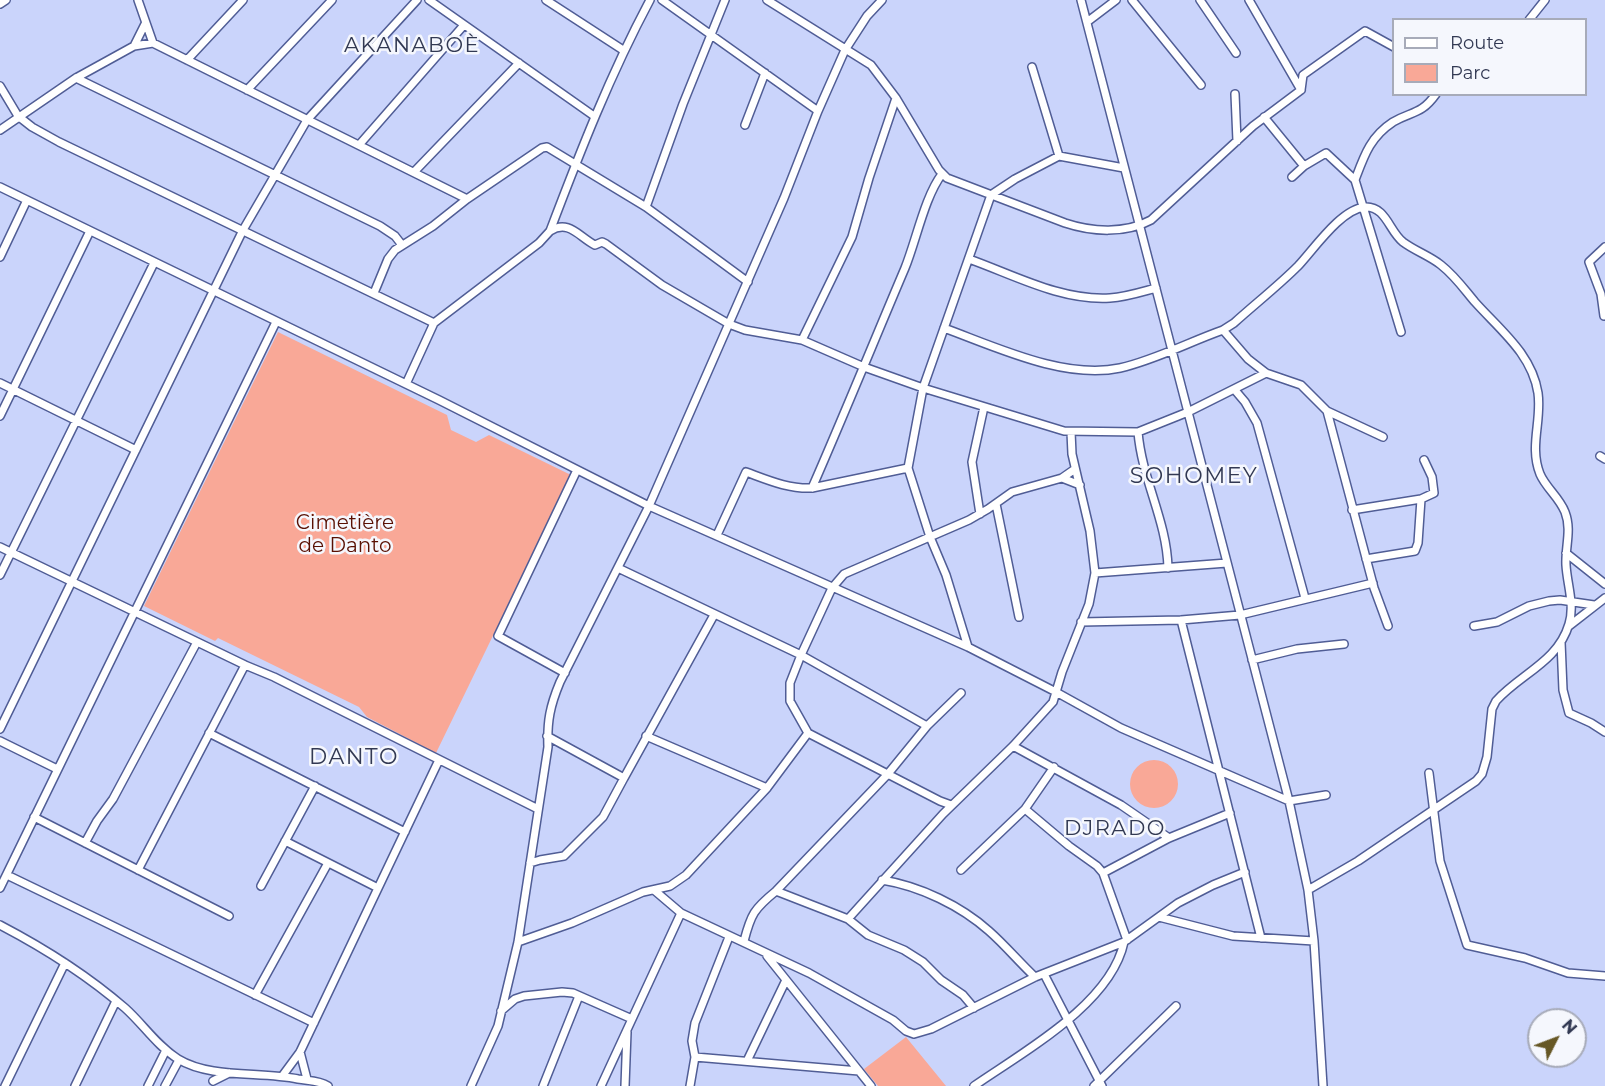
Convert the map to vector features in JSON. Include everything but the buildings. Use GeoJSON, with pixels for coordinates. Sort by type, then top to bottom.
{"type":"FeatureCollection","features":[{"type":"Feature","properties":{"kind":"street"},"geometry":{"type":"LineString","coordinates":[[0,4],[6,0]]}},
{"type":"Feature","properties":{"kind":"street"},"geometry":{"type":"LineString","coordinates":[[138,0],[153,43]]}},
{"type":"Feature","properties":{"kind":"street"},"geometry":{"type":"LineString","coordinates":[[187,60],[243,0]]}},
{"type":"Feature","properties":{"kind":"street"},"geometry":{"type":"LineString","coordinates":[[247,90],[332,0]]}},
{"type":"Feature","properties":{"kind":"street"},"geometry":{"type":"LineString","coordinates":[[0,729],[243,230],[273,175],[308,120],[417,0]]}},
{"type":"Feature","properties":{"kind":"street"},"geometry":{"type":"LineString","coordinates":[[429,0],[594,116]]}},
{"type":"Feature","properties":{"kind":"street"},"geometry":{"type":"LineString","coordinates":[[546,0],[623,50]]}},
{"type":"Feature","properties":{"kind":"street"},"geometry":{"type":"LineString","coordinates":[[406,384],[434,323],[539,243],[550,231],[594,116],[623,50],[650,0]]}},
{"type":"Feature","properties":{"kind":"street"},"geometry":{"type":"LineString","coordinates":[[662,0],[818,111]]}},
{"type":"Feature","properties":{"kind":"street"},"geometry":{"type":"LineString","coordinates":[[646,207],[710,34],[725,0]]}},
{"type":"Feature","properties":{"kind":"street"},"geometry":{"type":"LineString","coordinates":[[767,0],[871,65],[896,98],[942,174],[947,178],[1080,228],[1108,230],[1140,226],[1161,213],[1264,117],[1300,90],[1303,75],[1365,31],[1392,46]]}},
{"type":"Feature","properties":{"kind":"street"},"geometry":{"type":"LineString","coordinates":[[471,1086],[498,1026],[518,942],[548,747],[550,707],[649,506],[748,282],[845,50],[867,16],[882,0]]}},
{"type":"Feature","properties":{"kind":"street"},"geometry":{"type":"LineString","coordinates":[[1081,0],[1289,801],[1308,890],[1314,941],[1323,1086]]}},
{"type":"Feature","properties":{"kind":"street"},"geometry":{"type":"LineString","coordinates":[[1086,22],[1116,0]]}},
{"type":"Feature","properties":{"kind":"street"},"geometry":{"type":"LineString","coordinates":[[1132,0],[1201,85]]}},
{"type":"Feature","properties":{"kind":"street"},"geometry":{"type":"LineString","coordinates":[[1200,0],[1236,53]]}},
{"type":"Feature","properties":{"kind":"street"},"geometry":{"type":"LineString","coordinates":[[1249,0],[1300,90]]}},
{"type":"Feature","properties":{"kind":"street"},"geometry":{"type":"LineString","coordinates":[[1531,18],[1545,0]]}},
{"type":"Feature","properties":{"kind":"street"},"geometry":{"type":"LineString","coordinates":[[134,46],[145,24]]}},
{"type":"Feature","properties":{"kind":"street"},"geometry":{"type":"LineString","coordinates":[[360,146],[464,25]]}},
{"type":"Feature","properties":{"kind":"street"},"geometry":{"type":"LineString","coordinates":[[0,130],[76,78],[134,46],[153,43],[467,199]]}},
{"type":"Feature","properties":{"kind":"street"},"geometry":{"type":"LineString","coordinates":[[414,172],[519,63]]}},
{"type":"Feature","properties":{"kind":"street"},"geometry":{"type":"LineString","coordinates":[[1032,67],[1059,156]]}},
{"type":"Feature","properties":{"kind":"street"},"geometry":{"type":"LineString","coordinates":[[745,125],[765,73]]}},
{"type":"Feature","properties":{"kind":"street"},"geometry":{"type":"LineString","coordinates":[[76,78],[388,231],[402,245]]}},
{"type":"Feature","properties":{"kind":"street"},"geometry":{"type":"LineString","coordinates":[[0,86],[18,116],[59,142],[434,323]]}},
{"type":"Feature","properties":{"kind":"street"},"geometry":{"type":"LineString","coordinates":[[1235,94],[1237,141]]}},
{"type":"Feature","properties":{"kind":"street"},"geometry":{"type":"LineString","coordinates":[[1355,180],[1368,145],[1393,122],[1427,106],[1434,96]]}},
{"type":"Feature","properties":{"kind":"street"},"geometry":{"type":"LineString","coordinates":[[801,340],[852,237],[896,98]]}},
{"type":"Feature","properties":{"kind":"street"},"geometry":{"type":"LineString","coordinates":[[1264,117],[1304,166]]}},
{"type":"Feature","properties":{"kind":"street"},"geometry":{"type":"LineString","coordinates":[[374,293],[390,254],[433,226],[467,199],[543,148],[549,147],[646,207],[748,282]]}},
{"type":"Feature","properties":{"kind":"street"},"geometry":{"type":"LineString","coordinates":[[1292,177],[1304,166],[1326,153],[1355,180],[1401,332]]}},
{"type":"Feature","properties":{"kind":"street"},"geometry":{"type":"LineString","coordinates":[[968,647],[946,575],[930,537],[908,468],[923,388],[991,195],[1015,179],[1059,156],[1124,168]]}},
{"type":"Feature","properties":{"kind":"street"},"geometry":{"type":"LineString","coordinates":[[812,488],[864,367],[933,189],[942,174]]}},
{"type":"Feature","properties":{"kind":"street"},"geometry":{"type":"LineString","coordinates":[[0,187],[406,384],[649,506],[968,647],[1120,728],[1289,801],[1326,795]]}},
{"type":"Feature","properties":{"kind":"street"},"geometry":{"type":"LineString","coordinates":[[0,257],[27,200]]}},
{"type":"Feature","properties":{"kind":"street"},"geometry":{"type":"LineString","coordinates":[[944,328],[1046,366],[1111,370],[1122,368],[1223,330],[1281,282],[1346,215],[1362,207],[1374,208],[1382,214],[1402,241],[1439,263],[1455,277],[1516,346],[1536,380],[1539,396],[1539,413],[1534,438],[1537,464],[1546,486],[1564,510],[1569,536],[1566,553],[1571,602],[1569,626]]}},
{"type":"Feature","properties":{"kind":"street"},"geometry":{"type":"LineString","coordinates":[[550,231],[563,226],[570,227],[595,245],[602,242],[606,244],[662,285],[729,324],[745,330],[801,340],[864,367],[923,388],[1071,432],[1138,432],[1188,412],[1266,373]]}},
{"type":"Feature","properties":{"kind":"street"},"geometry":{"type":"LineString","coordinates":[[0,416],[90,231]]}},
{"type":"Feature","properties":{"kind":"street"},"geometry":{"type":"LineString","coordinates":[[1604,316],[1601,294],[1589,262],[1605,247]]}},
{"type":"Feature","properties":{"kind":"street"},"geometry":{"type":"LineString","coordinates":[[969,259],[1067,295],[1112,298],[1156,288]]}},
{"type":"Feature","properties":{"kind":"street"},"geometry":{"type":"LineString","coordinates":[[0,574],[154,262]]}},
{"type":"Feature","properties":{"kind":"street"},"geometry":{"type":"LineString","coordinates":[[0,888],[276,322]]}},
{"type":"Feature","properties":{"kind":"street"},"geometry":{"type":"LineString","coordinates":[[1223,330],[1248,359],[1266,373],[1301,385],[1327,411],[1383,437]]}},
{"type":"Feature","properties":{"kind":"street"},"geometry":{"type":"LineString","coordinates":[[0,382],[136,450]]}},
{"type":"Feature","properties":{"kind":"street"},"geometry":{"type":"LineString","coordinates":[[1234,389],[1245,402],[1257,423],[1305,598]]}},
{"type":"Feature","properties":{"kind":"street"},"geometry":{"type":"LineString","coordinates":[[980,514],[972,462],[984,407]]}},
{"type":"Feature","properties":{"kind":"street"},"geometry":{"type":"LineString","coordinates":[[1327,411],[1352,510],[1388,626]]}},
{"type":"Feature","properties":{"kind":"street"},"geometry":{"type":"LineString","coordinates":[[848,919],[951,805],[1050,707],[1093,591],[1095,573],[1090,531],[1075,469],[1071,432]]}},
{"type":"Feature","properties":{"kind":"street"},"geometry":{"type":"LineString","coordinates":[[1138,432],[1144,470],[1166,544],[1168,568]]}},
{"type":"Feature","properties":{"kind":"street"},"geometry":{"type":"LineString","coordinates":[[1352,510],[1421,499],[1434,493],[1432,477],[1424,460]]}},
{"type":"Feature","properties":{"kind":"street"},"geometry":{"type":"LineString","coordinates":[[717,535],[746,472],[788,487],[812,488],[908,468]]}},
{"type":"Feature","properties":{"kind":"street"},"geometry":{"type":"LineString","coordinates":[[951,805],[887,775],[808,733],[790,701],[790,683],[832,588],[840,578],[850,571],[980,514],[1020,488],[1062,478],[1075,469]]}},
{"type":"Feature","properties":{"kind":"street"},"geometry":{"type":"LineString","coordinates":[[565,673],[498,636],[577,470]]}},
{"type":"Feature","properties":{"kind":"street"},"geometry":{"type":"LineString","coordinates":[[1062,478],[1080,485]]}},
{"type":"Feature","properties":{"kind":"street"},"geometry":{"type":"LineString","coordinates":[[1366,559],[1415,551],[1418,543],[1421,499]]}},
{"type":"Feature","properties":{"kind":"street"},"geometry":{"type":"LineString","coordinates":[[996,504],[1019,617]]}},
{"type":"Feature","properties":{"kind":"street"},"geometry":{"type":"LineString","coordinates":[[0,547],[274,677],[538,809]]}},
{"type":"Feature","properties":{"kind":"street"},"geometry":{"type":"LineString","coordinates":[[1566,553],[1605,584]]}},
{"type":"Feature","properties":{"kind":"street"},"geometry":{"type":"LineString","coordinates":[[1095,573],[1227,563]]}},
{"type":"Feature","properties":{"kind":"street"},"geometry":{"type":"LineString","coordinates":[[618,568],[801,655],[927,726]]}},
{"type":"Feature","properties":{"kind":"street"},"geometry":{"type":"LineString","coordinates":[[1081,622],[1181,620],[1240,615],[1373,583]]}},
{"type":"Feature","properties":{"kind":"street"},"geometry":{"type":"LineString","coordinates":[[1308,890],[1358,861],[1476,781],[1482,774],[1487,757],[1492,709],[1496,701],[1549,659],[1569,626],[1605,598]]}},
{"type":"Feature","properties":{"kind":"street"},"geometry":{"type":"LineString","coordinates":[[1474,626],[1497,622],[1536,603],[1560,600],[1594,605]]}},
{"type":"Feature","properties":{"kind":"street"},"geometry":{"type":"LineString","coordinates":[[530,863],[564,856],[603,817],[714,615]]}},
{"type":"Feature","properties":{"kind":"street"},"geometry":{"type":"LineString","coordinates":[[1181,620],[1261,938]]}},
{"type":"Feature","properties":{"kind":"street"},"geometry":{"type":"LineString","coordinates":[[85,843],[113,799],[197,642]]}},
{"type":"Feature","properties":{"kind":"street"},"geometry":{"type":"LineString","coordinates":[[1560,642],[1563,690],[1569,713],[1605,732]]}},
{"type":"Feature","properties":{"kind":"street"},"geometry":{"type":"LineString","coordinates":[[1252,660],[1298,649],[1344,644]]}},
{"type":"Feature","properties":{"kind":"street"},"geometry":{"type":"LineString","coordinates":[[138,870],[245,665]]}},
{"type":"Feature","properties":{"kind":"street"},"geometry":{"type":"LineString","coordinates":[[744,941],[752,915],[758,906],[776,891],[887,775],[927,726],[961,693]]}},
{"type":"Feature","properties":{"kind":"street"},"geometry":{"type":"LineString","coordinates":[[209,733],[405,832]]}},
{"type":"Feature","properties":{"kind":"street"},"geometry":{"type":"LineString","coordinates":[[518,942],[572,923],[643,892],[670,886],[686,875],[767,788],[808,733]]}},
{"type":"Feature","properties":{"kind":"street"},"geometry":{"type":"LineString","coordinates":[[548,736],[624,778]]}},
{"type":"Feature","properties":{"kind":"street"},"geometry":{"type":"LineString","coordinates":[[646,736],[767,788]]}},
{"type":"Feature","properties":{"kind":"street"},"geometry":{"type":"LineString","coordinates":[[0,741],[57,769]]}},
{"type":"Feature","properties":{"kind":"street"},"geometry":{"type":"LineString","coordinates":[[1013,746],[1121,805],[1169,838]]}},
{"type":"Feature","properties":{"kind":"street"},"geometry":{"type":"LineString","coordinates":[[283,1075],[300,1052],[439,760]]}},
{"type":"Feature","properties":{"kind":"street"},"geometry":{"type":"LineString","coordinates":[[961,870],[1025,809],[1054,767]]}},
{"type":"Feature","properties":{"kind":"street"},"geometry":{"type":"LineString","coordinates":[[1429,772],[1437,848],[1467,945],[1525,958],[1568,973],[1605,976]]}},
{"type":"Feature","properties":{"kind":"street"},"geometry":{"type":"LineString","coordinates":[[261,886],[315,786]]}},
{"type":"Feature","properties":{"kind":"street"},"geometry":{"type":"LineString","coordinates":[[940,801],[943,814]]}},
{"type":"Feature","properties":{"kind":"street"},"geometry":{"type":"LineString","coordinates":[[974,1086],[1068,1021],[1115,970],[1125,941],[1103,873],[1025,809]]}},
{"type":"Feature","properties":{"kind":"street"},"geometry":{"type":"LineString","coordinates":[[1103,873],[1169,838],[1230,813]]}},
{"type":"Feature","properties":{"kind":"street"},"geometry":{"type":"LineString","coordinates":[[34,817],[229,916]]}},
{"type":"Feature","properties":{"kind":"street"},"geometry":{"type":"LineString","coordinates":[[285,841],[378,888]]}},
{"type":"Feature","properties":{"kind":"street"},"geometry":{"type":"LineString","coordinates":[[255,995],[328,863]]}},
{"type":"Feature","properties":{"kind":"street"},"geometry":{"type":"LineString","coordinates":[[891,870],[897,883]]}},
{"type":"Feature","properties":{"kind":"street"},"geometry":{"type":"LineString","coordinates":[[654,890],[681,913],[809,973],[914,1034],[923,1033],[1035,977],[1125,941],[1194,894],[1245,872]]}},
{"type":"Feature","properties":{"kind":"street"},"geometry":{"type":"LineString","coordinates":[[7,875],[314,1023]]}},
{"type":"Feature","properties":{"kind":"street"},"geometry":{"type":"LineString","coordinates":[[882,880],[932,895],[971,917],[990,932],[1035,977]]}},
{"type":"Feature","properties":{"kind":"street"},"geometry":{"type":"LineString","coordinates":[[776,891],[848,919],[868,935],[904,950],[923,962],[941,980],[963,995],[974,1008]]}},
{"type":"Feature","properties":{"kind":"street"},"geometry":{"type":"LineString","coordinates":[[601,1086],[681,913]]}},
{"type":"Feature","properties":{"kind":"street"},"geometry":{"type":"LineString","coordinates":[[1159,917],[1233,936],[1314,941]]}},
{"type":"Feature","properties":{"kind":"street"},"geometry":{"type":"LineString","coordinates":[[0,925],[65,963],[116,1001],[179,1060],[213,1071],[283,1075],[305,1081],[319,1081],[328,1086]]}},
{"type":"Feature","properties":{"kind":"street"},"geometry":{"type":"LineString","coordinates":[[690,1086],[695,1057],[692,1041],[696,1023],[729,937]]}},
{"type":"Feature","properties":{"kind":"street"},"geometry":{"type":"LineString","coordinates":[[765,954],[871,1086]]}},
{"type":"Feature","properties":{"kind":"street"},"geometry":{"type":"LineString","coordinates":[[6,1086],[65,963]]}},
{"type":"Feature","properties":{"kind":"street"},"geometry":{"type":"LineString","coordinates":[[1044,974],[1099,1085],[1176,1006]]}},
{"type":"Feature","properties":{"kind":"street"},"geometry":{"type":"LineString","coordinates":[[747,1061],[786,980]]}},
{"type":"Feature","properties":{"kind":"street"},"geometry":{"type":"LineString","coordinates":[[501,1012],[515,999],[524,996],[562,992],[579,996],[632,1019]]}},
{"type":"Feature","properties":{"kind":"street"},"geometry":{"type":"LineString","coordinates":[[543,1086],[579,996]]}},
{"type":"Feature","properties":{"kind":"street"},"geometry":{"type":"LineString","coordinates":[[75,1086],[116,1001]]}},
{"type":"Feature","properties":{"kind":"street"},"geometry":{"type":"LineString","coordinates":[[626,1086],[627,1030]]}},
{"type":"Feature","properties":{"kind":"street"},"geometry":{"type":"LineString","coordinates":[[148,1086],[166,1050]]}},
{"type":"Feature","properties":{"kind":"street"},"geometry":{"type":"LineString","coordinates":[[300,1052],[305,1081]]}},
{"type":"Feature","properties":{"kind":"street"},"geometry":{"type":"LineString","coordinates":[[695,1057],[858,1071]]}},
{"type":"Feature","properties":{"kind":"street"},"geometry":{"type":"LineString","coordinates":[[165,1086],[179,1060]]}},
{"type":"Feature","properties":{"kind":"street"},"geometry":{"type":"LineString","coordinates":[[212,1084],[213,1071]]}},
{"type":"Feature","properties":{"kind":"street"},"geometry":{"type":"LineString","coordinates":[[212,1084],[229,1073]]}},
{"type":"Feature","properties":{"kind":"green space","name":"Cimetière de Danto"},"geometry":{"type":"Polygon","coordinates":[[[278,332],[447,415],[451,430],[476,442],[489,435],[571,475],[436,753],[367,717],[359,707],[218,638],[215,641],[144,606],[278,332]]]}},
{"type":"Feature","properties":{"kind":"green space"},"geometry":{"type":"Polygon","coordinates":[[[1154,760],[1171,767],[1178,784],[1171,801],[1154,808],[1137,801],[1130,784],[1137,767],[1154,760]]]}},
{"type":"Feature","properties":{"kind":"green space"},"geometry":{"type":"Polygon","coordinates":[[[906,1037],[946,1086],[878,1086],[864,1069],[906,1037]]]}},
{"type":"Feature","properties":{"kind":"district","name":"AKANABOÈ"},"geometry":{"type":"Point","coordinates":[412,46]}},
{"type":"Feature","properties":{"kind":"district","name":"SOHOMEY"},"geometry":{"type":"Point","coordinates":[1194,477]}},
{"type":"Feature","properties":{"kind":"district","name":"DANTO"},"geometry":{"type":"Point","coordinates":[354,758]}},
{"type":"Feature","properties":{"kind":"district","name":"DJRADO"},"geometry":{"type":"Point","coordinates":[1115,829]}}]}
